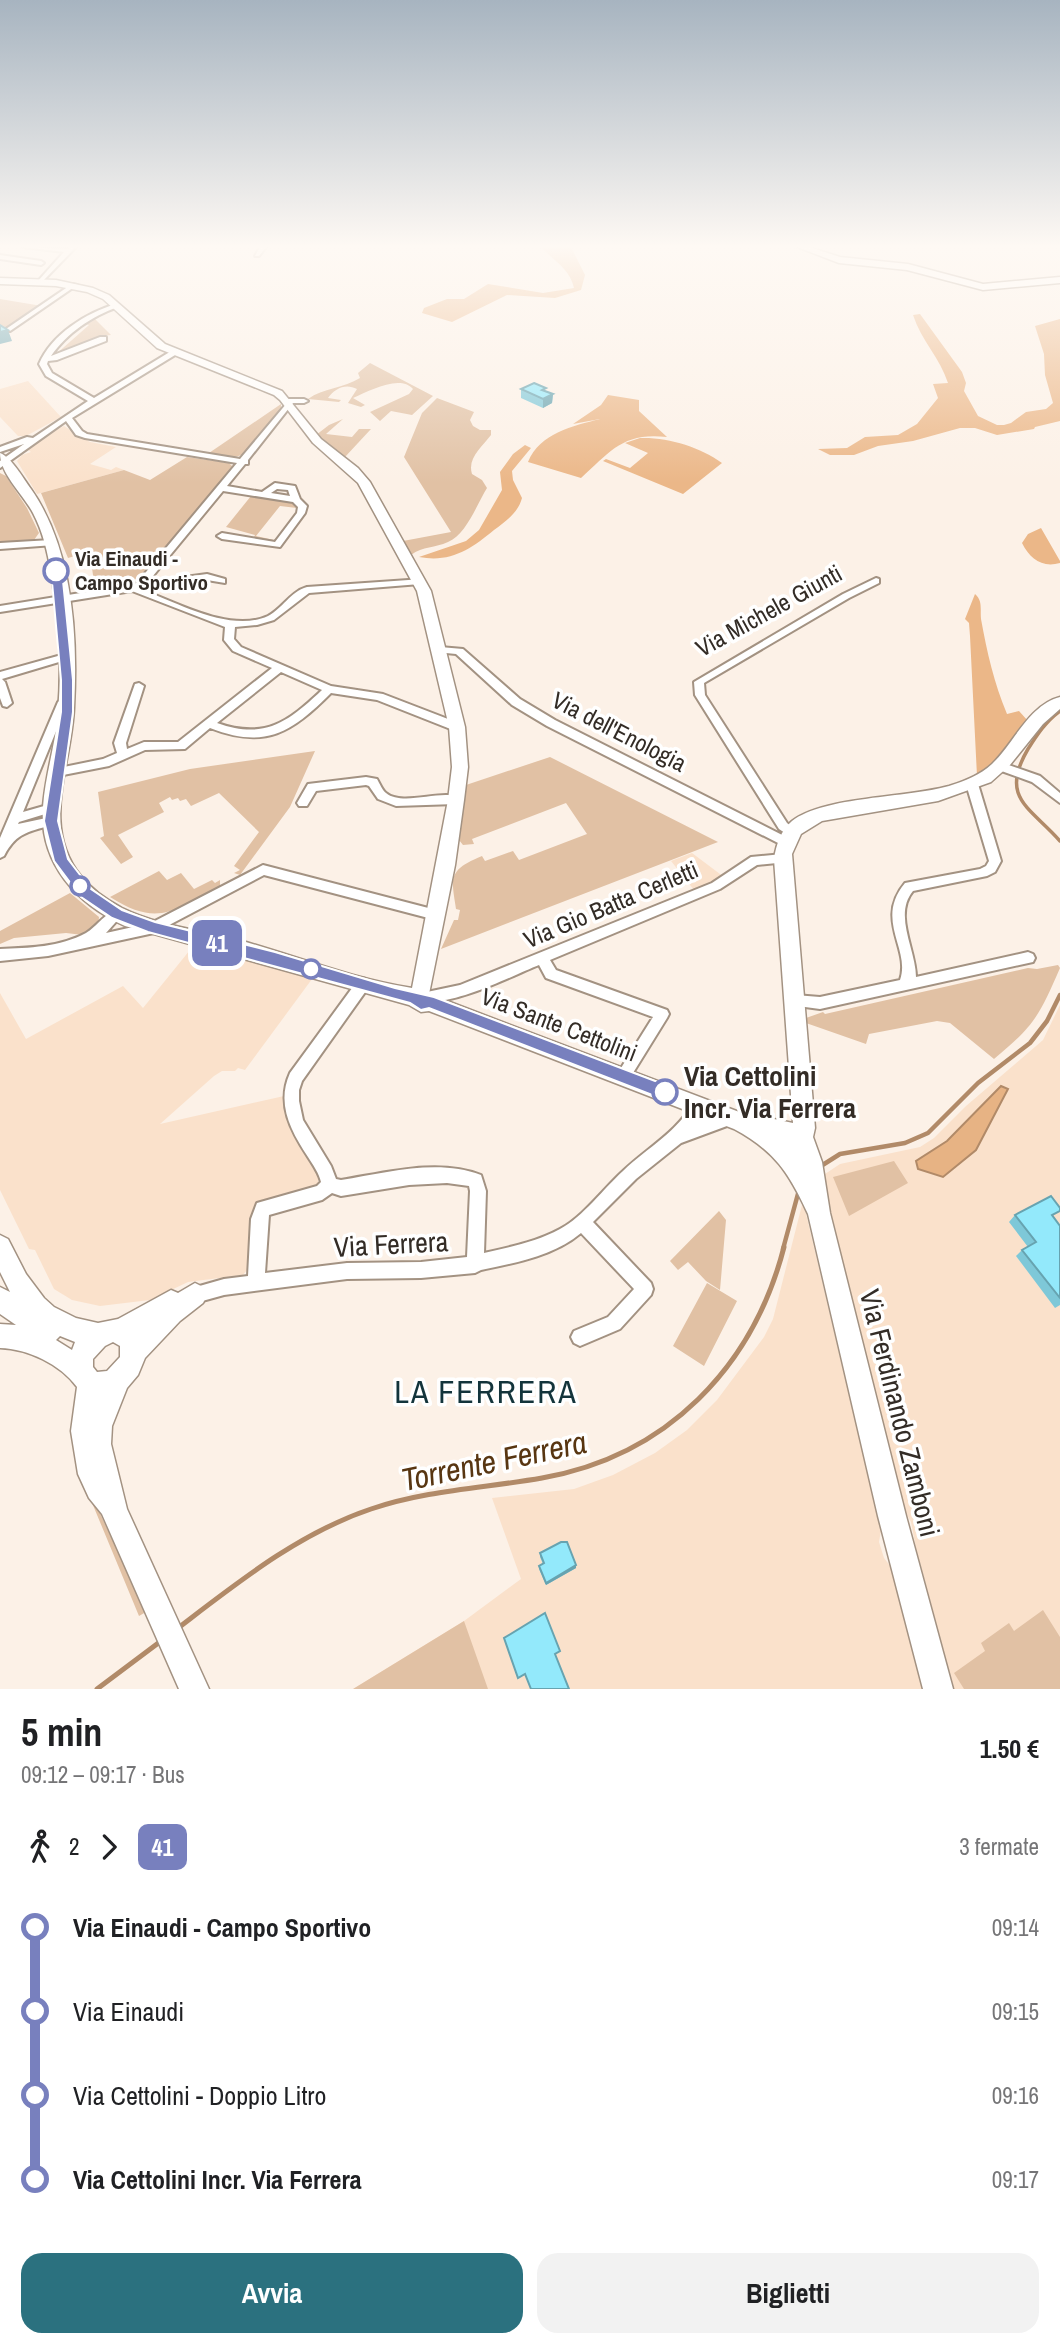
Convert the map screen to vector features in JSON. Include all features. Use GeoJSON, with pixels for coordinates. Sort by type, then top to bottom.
{"type":"FeatureCollection","features":[{"type":"Feature","properties":{"kind":"street"},"geometry":{"type":"LineString","coordinates":[[8,330],[14,326]]}},
{"type":"Feature","properties":{"kind":"street"},"geometry":{"type":"LineString","coordinates":[[77,326],[45,359],[43,366],[49,374],[94,401]]}},
{"type":"Feature","properties":{"kind":"street"},"geometry":{"type":"LineString","coordinates":[[138,326],[154,341],[270,388],[289,402],[318,442],[360,476],[420,581],[440,647],[457,727],[460,767],[424,996]]}},
{"type":"Feature","properties":{"kind":"street"},"geometry":{"type":"LineString","coordinates":[[45,359],[103,339]]}},
{"type":"Feature","properties":{"kind":"street"},"geometry":{"type":"LineString","coordinates":[[51,814],[67,692],[60,599],[51,543],[34,504],[3,462],[37,436],[176,352]]}},
{"type":"Feature","properties":{"kind":"street"},"geometry":{"type":"LineString","coordinates":[[289,402],[304,401]]}},
{"type":"Feature","properties":{"kind":"street"},"geometry":{"type":"LineString","coordinates":[[136,587],[245,462],[281,417],[289,402]]}},
{"type":"Feature","properties":{"kind":"street"},"geometry":{"type":"LineString","coordinates":[[281,417],[299,416]]}},
{"type":"Feature","properties":{"kind":"street"},"geometry":{"type":"LineString","coordinates":[[272,429],[299,416]]}},
{"type":"Feature","properties":{"kind":"street"},"geometry":{"type":"LineString","coordinates":[[67,417],[79,433],[85,436],[245,462]]}},
{"type":"Feature","properties":{"kind":"street"},"geometry":{"type":"LineString","coordinates":[[222,488],[296,500],[302,504],[303,510],[277,545],[222,536]]}},
{"type":"Feature","properties":{"kind":"street"},"geometry":{"type":"LineString","coordinates":[[0,546],[51,543]]}},
{"type":"Feature","properties":{"kind":"street"},"geometry":{"type":"LineString","coordinates":[[0,609],[207,577],[222,580]]}},
{"type":"Feature","properties":{"kind":"street"},"geometry":{"type":"LineString","coordinates":[[136,587],[156,598],[221,624],[230,624],[270,619],[307,590],[420,581]]}},
{"type":"Feature","properties":{"kind":"street","name":"Via Michele Giunti"},"geometry":{"type":"LineString","coordinates":[[787,844],[783,825],[700,695],[699,682],[876,581]]}},
{"type":"Feature","properties":{"kind":"street"},"geometry":{"type":"LineString","coordinates":[[230,624],[229,636],[233,647],[279,668],[330,689],[379,697],[457,727]]}},
{"type":"Feature","properties":{"kind":"street","name":"Via dell'Enologia"},"geometry":{"type":"LineString","coordinates":[[440,647],[459,651],[516,702],[551,723],[758,826],[787,844]]}},
{"type":"Feature","properties":{"kind":"street"},"geometry":{"type":"LineString","coordinates":[[0,676],[65,657]]}},
{"type":"Feature","properties":{"kind":"street"},"geometry":{"type":"LineString","coordinates":[[58,772],[105,762],[144,746],[181,746],[279,668]]}},
{"type":"Feature","properties":{"kind":"street"},"geometry":{"type":"LineString","coordinates":[[0,682],[7,703]]}},
{"type":"Feature","properties":{"kind":"street"},"geometry":{"type":"LineString","coordinates":[[123,754],[120,743],[139,686]]}},
{"type":"Feature","properties":{"kind":"street"},"geometry":{"type":"LineString","coordinates":[[210,724],[240,735],[271,731],[297,719],[330,689]]}},
{"type":"Feature","properties":{"kind":"street"},"geometry":{"type":"LineString","coordinates":[[2,849],[67,692]]}},
{"type":"Feature","properties":{"kind":"street"},"geometry":{"type":"LineString","coordinates":[[794,1146],[804,1128],[787,844],[808,820],[821,815],[945,793],[1009,769],[1033,722],[1060,702]]}},
{"type":"Feature","properties":{"kind":"street"},"geometry":{"type":"LineString","coordinates":[[1009,769],[1042,783],[1060,799]]}},
{"type":"Feature","properties":{"kind":"street"},"geometry":{"type":"LineString","coordinates":[[303,803],[312,787],[366,781],[373,782],[382,797],[388,799],[403,802],[456,800]]}},
{"type":"Feature","properties":{"kind":"street"},"geometry":{"type":"LineString","coordinates":[[904,986],[909,978],[909,969],[898,908],[902,893],[909,887],[983,873],[991,869],[995,862],[972,784]]}},
{"type":"Feature","properties":{"kind":"street"},"geometry":{"type":"LineString","coordinates":[[16,818],[51,814]]}},
{"type":"Feature","properties":{"kind":"street"},"geometry":{"type":"LineString","coordinates":[[2,849],[21,828],[51,814]]}},
{"type":"Feature","properties":{"kind":"street","name":"Via Sante Cettolini"},"geometry":{"type":"LineString","coordinates":[[51,814],[58,853],[70,876],[86,893],[121,916],[154,928],[252,952],[363,984],[424,996],[461,1016],[700,1105],[737,1120],[774,1141],[794,1146]]}},
{"type":"Feature","properties":{"kind":"street","name":"Via Gio Batta Cerletti"},"geometry":{"type":"LineString","coordinates":[[424,996],[453,993],[716,886],[759,858],[787,844]]}},
{"type":"Feature","properties":{"kind":"street"},"geometry":{"type":"LineString","coordinates":[[0,955],[35,952],[154,928],[264,870],[436,915]]}},
{"type":"Feature","properties":{"kind":"street"},"geometry":{"type":"LineString","coordinates":[[114,935],[121,916]]}},
{"type":"Feature","properties":{"kind":"street"},"geometry":{"type":"LineString","coordinates":[[79,944],[102,932],[121,916]]}},
{"type":"Feature","properties":{"kind":"street"},"geometry":{"type":"LineString","coordinates":[[542,958],[551,974],[662,1014],[623,1076]]}},
{"type":"Feature","properties":{"kind":"street"},"geometry":{"type":"LineString","coordinates":[[795,1001],[820,1003],[1028,958]]}},
{"type":"Feature","properties":{"kind":"street"},"geometry":{"type":"LineString","coordinates":[[329,1185],[327,1173],[298,1129],[289,1094],[295,1078],[363,984]]}},
{"type":"Feature","properties":{"kind":"street"},"geometry":{"type":"LineString","coordinates":[[453,993],[461,1016]]}},
{"type":"Feature","properties":{"kind":"street","name":"Via Ferrera"},"geometry":{"type":"LineString","coordinates":[[195,1295],[212,1289],[361,1269],[421,1270],[475,1265],[544,1246],[582,1222],[625,1180],[672,1141],[692,1120],[700,1105]]}},
{"type":"Feature","properties":{"kind":"street","name":"Via Ferrera"},"geometry":{"type":"LineString","coordinates":[[672,1141],[717,1121],[737,1120]]}},
{"type":"Feature","properties":{"kind":"street","name":"Via Ferdinando Zamboni"},"geometry":{"type":"LineString","coordinates":[[794,1146],[803,1181],[819,1213],[892,1516],[938,1689]]}},
{"type":"Feature","properties":{"kind":"street"},"geometry":{"type":"LineString","coordinates":[[329,1185],[341,1188],[434,1175],[463,1176],[475,1180],[478,1191],[475,1265]]}},
{"type":"Feature","properties":{"kind":"street"},"geometry":{"type":"LineString","coordinates":[[256,1283],[259,1219],[263,1209],[322,1192],[329,1185]]}},
{"type":"Feature","properties":{"kind":"street"},"geometry":{"type":"LineString","coordinates":[[580,1337],[614,1324],[645,1289],[582,1222]]}},
{"type":"Feature","properties":{"kind":"street"},"geometry":{"type":"LineString","coordinates":[[0,1247],[29,1303],[40,1314],[68,1329],[117,1339]]}},
{"type":"Feature","properties":{"kind":"street"},"geometry":{"type":"LineString","coordinates":[[114,1511],[94,1485],[86,1460],[83,1435],[85,1378],[81,1357],[171,1312],[195,1295]]}},
{"type":"Feature","properties":{"kind":"street"},"geometry":{"type":"LineString","coordinates":[[0,1299],[37,1325],[56,1331],[68,1329]]}},
{"type":"Feature","properties":{"kind":"street"},"geometry":{"type":"LineString","coordinates":[[0,1336],[20,1337],[44,1345],[85,1378],[103,1386],[117,1380]]}},
{"type":"Feature","properties":{"kind":"street"},"geometry":{"type":"LineString","coordinates":[[117,1339],[129,1367],[117,1380],[104,1409],[98,1444],[114,1511],[194,1689]]}},
{"type":"Feature","properties":{"kind":"shaded area"},"geometry":{"type":"Polygon","coordinates":[[[0,326],[14,326],[5,332],[0,331],[0,326]]]}},
{"type":"Feature","properties":{"kind":"shaded area"},"geometry":{"type":"Polygon","coordinates":[[[88,326],[102,326],[111,335],[100,336],[55,355],[88,326]]]}},
{"type":"Feature","properties":{"kind":"shaded area"},"geometry":{"type":"Polygon","coordinates":[[[918,326],[929,326],[962,372],[966,383],[964,391],[978,416],[997,425],[1004,425],[1026,412],[1046,409],[1053,403],[1045,375],[1044,354],[1035,326],[1060,326],[1060,421],[1034,429],[997,435],[975,428],[960,428],[913,441],[878,446],[854,455],[830,455],[818,449],[847,448],[865,437],[898,435],[917,424],[938,398],[933,384],[948,383],[918,326]]]}},
{"type":"Feature","properties":{"kind":"shaded area"},"geometry":{"type":"Polygon","coordinates":[[[370,363],[433,396],[412,415],[391,411],[380,421],[370,412],[409,394],[413,389],[400,383],[376,388],[353,398],[365,405],[361,407],[348,403],[357,389],[349,386],[337,389],[328,398],[341,400],[339,402],[308,399],[360,378],[358,373],[370,363]]]}},
{"type":"Feature","properties":{"kind":"shaded area"},"geometry":{"type":"Polygon","coordinates":[[[28,381],[61,417],[26,436],[18,436],[0,417],[0,389],[28,381]]]}},
{"type":"Feature","properties":{"kind":"shaded area"},"geometry":{"type":"Polygon","coordinates":[[[608,395],[639,400],[639,411],[667,437],[652,436],[628,441],[610,452],[581,478],[528,462],[533,452],[549,437],[600,419],[573,424],[601,405],[608,395]]]}},
{"type":"Feature","properties":{"kind":"shaded area"},"geometry":{"type":"Polygon","coordinates":[[[437,398],[474,412],[470,420],[473,426],[480,430],[491,430],[491,435],[473,458],[471,468],[472,474],[482,480],[487,488],[460,533],[443,544],[411,555],[403,541],[451,532],[404,457],[422,413],[437,398]]]}},
{"type":"Feature","properties":{"kind":"shaded area"},"geometry":{"type":"Polygon","coordinates":[[[281,404],[281,411],[245,454],[235,457],[209,453],[281,404]]]}},
{"type":"Feature","properties":{"kind":"shaded area"},"geometry":{"type":"Polygon","coordinates":[[[343,419],[326,434],[352,437],[359,429],[371,429],[345,457],[324,444],[316,435],[343,419]]]}},
{"type":"Feature","properties":{"kind":"shaded area"},"geometry":{"type":"Polygon","coordinates":[[[64,426],[90,442],[116,447],[90,464],[111,470],[116,467],[124,470],[37,494],[17,461],[22,455],[31,452],[27,449],[40,438],[64,426]]]}},
{"type":"Feature","properties":{"kind":"shaded area"},"geometry":{"type":"Polygon","coordinates":[[[640,438],[683,444],[722,463],[683,494],[603,461],[606,459],[630,468],[648,453],[625,443],[640,438]]]}},
{"type":"Feature","properties":{"kind":"shaded area"},"geometry":{"type":"Polygon","coordinates":[[[525,445],[531,448],[512,471],[513,480],[522,498],[511,516],[460,553],[441,558],[419,557],[466,541],[479,530],[502,490],[500,472],[513,454],[525,445]]]}},
{"type":"Feature","properties":{"kind":"shaded area"},"geometry":{"type":"Polygon","coordinates":[[[187,457],[229,463],[233,467],[143,575],[129,583],[95,589],[91,561],[79,563],[75,556],[68,558],[41,493],[124,470],[150,480],[187,457]]]}},
{"type":"Feature","properties":{"kind":"shaded area"},"geometry":{"type":"Polygon","coordinates":[[[0,473],[6,476],[27,508],[39,533],[34,540],[0,542],[0,473]]]}},
{"type":"Feature","properties":{"kind":"shaded area"},"geometry":{"type":"Polygon","coordinates":[[[251,496],[293,502],[296,505],[297,508],[280,506],[256,536],[274,540],[273,542],[253,539],[255,535],[226,527],[251,496]]]}},
{"type":"Feature","properties":{"kind":"shaded area"},"geometry":{"type":"Polygon","coordinates":[[[1041,528],[1060,563],[1037,561],[1022,543],[1028,534],[1041,528]]]}},
{"type":"Feature","properties":{"kind":"shaded area"},"geometry":{"type":"Polygon","coordinates":[[[975,594],[980,602],[991,667],[1007,714],[1019,711],[1028,721],[997,759],[977,776],[970,636],[969,623],[965,619],[975,594]]]}},
{"type":"Feature","properties":{"kind":"shaded area"},"geometry":{"type":"Polygon","coordinates":[[[315,751],[290,807],[240,875],[234,873],[240,870],[234,866],[259,832],[219,793],[191,806],[186,799],[172,800],[170,797],[159,803],[164,812],[118,835],[133,857],[121,864],[100,838],[104,836],[98,792],[190,769],[315,751]]]}},
{"type":"Feature","properties":{"kind":"shaded area"},"geometry":{"type":"Polygon","coordinates":[[[550,757],[718,842],[441,949],[454,920],[458,920],[460,910],[456,909],[453,882],[454,876],[463,866],[482,856],[485,861],[513,851],[519,860],[587,834],[566,803],[472,839],[474,844],[463,845],[459,840],[466,785],[550,757]]]}},
{"type":"Feature","properties":{"kind":"shaded area"},"geometry":{"type":"Polygon","coordinates":[[[692,853],[724,877],[694,890],[671,861],[692,853]]]}},
{"type":"Feature","properties":{"kind":"shaded area"},"geometry":{"type":"Polygon","coordinates":[[[159,871],[167,880],[181,873],[194,889],[212,880],[215,883],[220,880],[220,886],[166,912],[141,912],[110,897],[159,871]]]}},
{"type":"Feature","properties":{"kind":"shaded area"},"geometry":{"type":"Polygon","coordinates":[[[70,893],[99,917],[98,927],[83,935],[66,933],[14,938],[0,944],[0,931],[70,893]]]}},
{"type":"Feature","properties":{"kind":"shaded area"},"geometry":{"type":"Polygon","coordinates":[[[194,945],[312,979],[245,1070],[238,1068],[235,1071],[222,1071],[214,1076],[160,1124],[284,1096],[297,1141],[318,1170],[318,1183],[314,1188],[256,1202],[251,1265],[243,1275],[188,1282],[150,1300],[100,1306],[72,1300],[54,1289],[35,1250],[29,1249],[0,1190],[0,993],[26,1039],[123,986],[143,1008],[194,945]]]}},
{"type":"Feature","properties":{"kind":"shaded area"},"geometry":{"type":"Polygon","coordinates":[[[1058,965],[1060,968],[1047,998],[1034,1019],[1019,1037],[994,1059],[950,1023],[937,1021],[869,1034],[866,1044],[806,1023],[806,1018],[823,1012],[825,1014],[1028,968],[1058,965]]]}},
{"type":"Feature","properties":{"kind":"shaded area"},"geometry":{"type":"Polygon","coordinates":[[[1060,1005],[1060,1689],[954,1689],[911,1522],[904,1510],[822,1176],[840,1164],[920,1147],[934,1138],[966,1106],[1043,1040],[1060,1005]]]}},
{"type":"Feature","properties":{"kind":"shaded area"},"geometry":{"type":"Polygon","coordinates":[[[1001,1086],[1008,1089],[976,1150],[943,1177],[918,1169],[916,1161],[947,1141],[1001,1086]]]}},
{"type":"Feature","properties":{"kind":"shaded area"},"geometry":{"type":"Polygon","coordinates":[[[894,1161],[908,1183],[849,1216],[833,1177],[894,1161]]]}},
{"type":"Feature","properties":{"kind":"shaded area"},"geometry":{"type":"Polygon","coordinates":[[[803,1201],[881,1530],[879,1542],[884,1558],[891,1567],[922,1689],[353,1689],[464,1621],[521,1579],[492,1498],[574,1489],[613,1475],[655,1453],[687,1430],[717,1400],[764,1337],[773,1319],[803,1201]]]}},
{"type":"Feature","properties":{"kind":"shaded area"},"geometry":{"type":"Polygon","coordinates":[[[719,1211],[726,1220],[720,1290],[706,1281],[688,1262],[678,1270],[670,1261],[719,1211]]]}},
{"type":"Feature","properties":{"kind":"shaded area"},"geometry":{"type":"Polygon","coordinates":[[[707,1283],[737,1301],[704,1366],[673,1346],[707,1283]]]}},
{"type":"Feature","properties":{"kind":"shaded area"},"geometry":{"type":"Polygon","coordinates":[[[84,1479],[146,1612],[139,1616],[83,1481],[84,1479]]]}},
{"type":"Feature","properties":{"kind":"shaded area"},"geometry":{"type":"Polygon","coordinates":[[[1043,1610],[1060,1637],[1060,1689],[964,1689],[954,1673],[985,1651],[981,1643],[1009,1623],[1014,1631],[1043,1610]]]}},
{"type":"Feature","properties":{"kind":"shaded area"},"geometry":{"type":"Polygon","coordinates":[[[464,1621],[488,1689],[353,1689],[464,1621]]]}},
{"type":"Feature","properties":{"kind":"building"},"geometry":{"type":"Polygon","coordinates":[[[534,383],[553,394],[543,399],[521,389],[534,383]]]}},
{"type":"Feature","properties":{"kind":"building"},"geometry":{"type":"Polygon","coordinates":[[[1051,1196],[1060,1208],[1060,1211],[1052,1215],[1060,1226],[1060,1298],[1022,1250],[1036,1242],[1015,1215],[1051,1196]]]}},
{"type":"Feature","properties":{"kind":"building"},"geometry":{"type":"Polygon","coordinates":[[[561,1542],[567,1542],[576,1565],[546,1583],[539,1566],[544,1563],[540,1553],[561,1542]]]}},
{"type":"Feature","properties":{"kind":"building"},"geometry":{"type":"Polygon","coordinates":[[[545,1613],[560,1651],[555,1654],[569,1689],[531,1689],[525,1674],[518,1678],[504,1638],[545,1613]]]}},
{"type":"Feature","properties":{"kind":"waterway","name":"Torrente Ferrera"},"geometry":{"type":"LineString","coordinates":[[1060,711],[1038,733],[1020,766],[1017,779],[1017,791],[1022,801],[1060,841]]}},
{"type":"Feature","properties":{"kind":"waterway","name":"Torrente Ferrera"},"geometry":{"type":"LineString","coordinates":[[821,1166],[840,1154],[905,1143],[928,1133],[978,1083],[1030,1043],[1047,1021],[1060,995]]}},
{"type":"Feature","properties":{"kind":"waterway","name":"Torrente Ferrera"},"geometry":{"type":"LineString","coordinates":[[783,1249],[799,1190]]}},
{"type":"Feature","properties":{"kind":"waterway","name":"Torrente Ferrera"},"geometry":{"type":"LineString","coordinates":[[178,1628],[294,1545],[344,1519],[413,1498],[542,1478],[587,1467],[628,1450],[665,1427],[698,1399],[727,1367],[751,1331],[770,1290],[784,1247]]}},
{"type":"Feature","properties":{"kind":"waterway","name":"Torrente Ferrera"},"geometry":{"type":"LineString","coordinates":[[97,1689],[161,1641]]}},
{"type":"Feature","properties":{"kind":"bus line","name":"41"},"geometry":{"type":"LineString","coordinates":[[56,571],[67,680],[67,712],[51,821],[55,847],[61,861],[70,876],[86,893],[117,914],[154,928],[414,997],[421,1004],[429,1002],[665,1092]]}},
{"type":"Feature","properties":{"kind":"place","name":"Via Einaudi - Campo Sportivo"},"geometry":{"type":"Point","coordinates":[56,571]}},
{"type":"Feature","properties":{"kind":"place","name":"Via Cettolini Incr. Via Ferrera"},"geometry":{"type":"Point","coordinates":[665,1092]}},
{"type":"Feature","properties":{"kind":"district","name":"LA FERRERA"},"geometry":{"type":"Point","coordinates":[486,1392]}}]}
